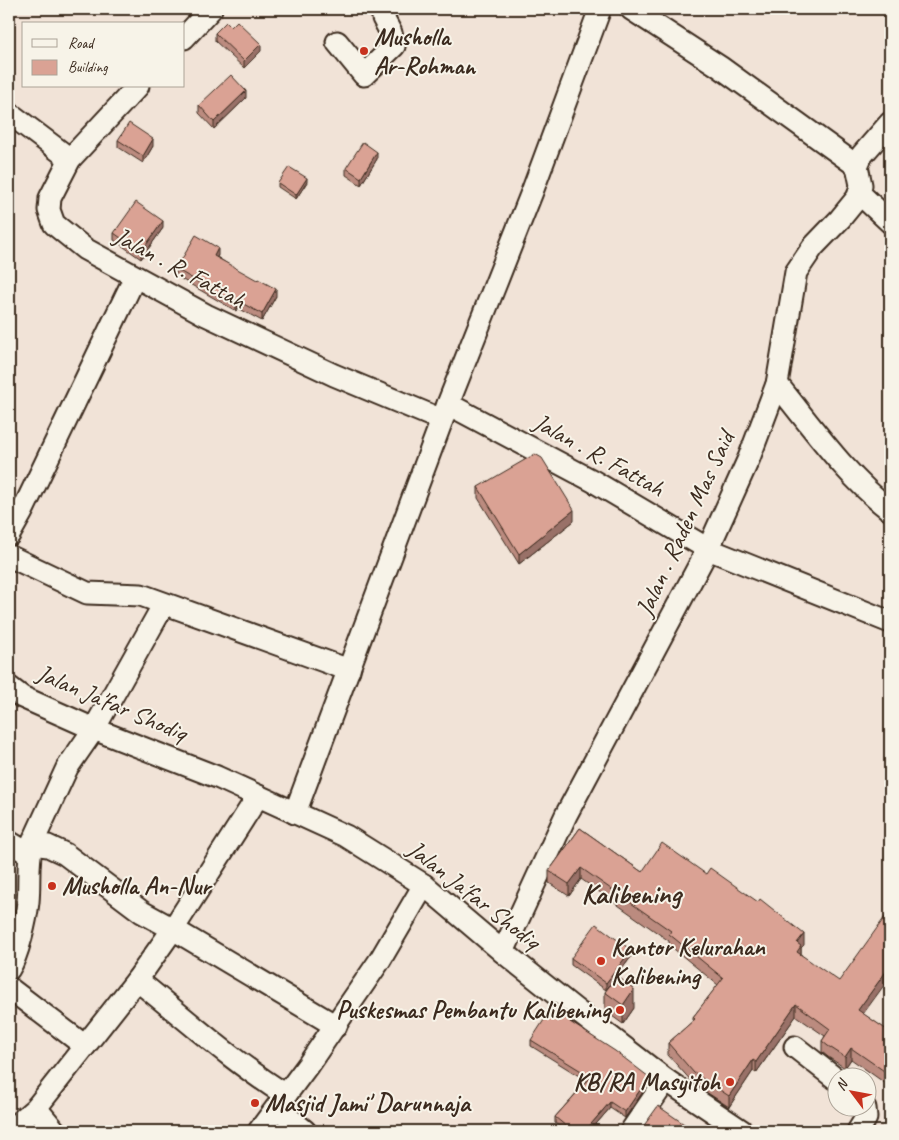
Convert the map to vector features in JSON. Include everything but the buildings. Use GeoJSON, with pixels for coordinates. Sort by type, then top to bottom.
{"type":"FeatureCollection","features":[{"type":"Feature","properties":{"kind":"street"},"geometry":{"type":"LineString","coordinates":[[185,37],[212,9]]}},
{"type":"Feature","properties":{"kind":"street"},"geometry":{"type":"LineString","coordinates":[[337,42],[364,75],[394,46],[391,33],[383,18],[387,9]]}},
{"type":"Feature","properties":{"kind":"street"},"geometry":{"type":"LineString","coordinates":[[295,813],[445,412],[532,192],[600,9]]}},
{"type":"Feature","properties":{"kind":"street"},"geometry":{"type":"LineString","coordinates":[[633,9],[720,67],[857,166]]}},
{"type":"Feature","properties":{"kind":"street","name":"Jalan . R. Fattah"},"geometry":{"type":"LineString","coordinates":[[136,88],[70,159],[50,198],[49,210],[54,224],[85,249],[214,319],[334,375],[445,412],[593,481],[708,549],[890,622]]}},
{"type":"Feature","properties":{"kind":"street"},"geometry":{"type":"LineString","coordinates":[[9,114],[70,159]]}},
{"type":"Feature","properties":{"kind":"street"},"geometry":{"type":"LineString","coordinates":[[890,122],[862,155],[857,166],[861,185],[859,193],[890,222]]}},
{"type":"Feature","properties":{"kind":"street","name":"Jalan . Raden Mas Said"},"geometry":{"type":"LineString","coordinates":[[504,952],[566,815],[708,549],[749,458],[777,384],[796,272],[812,247],[852,206],[859,193]]}},
{"type":"Feature","properties":{"kind":"street"},"geometry":{"type":"LineString","coordinates":[[9,535],[22,512],[135,277]]}},
{"type":"Feature","properties":{"kind":"street"},"geometry":{"type":"LineString","coordinates":[[777,384],[851,474],[871,496],[890,510]]}},
{"type":"Feature","properties":{"kind":"street"},"geometry":{"type":"LineString","coordinates":[[9,556],[87,593],[141,595],[349,670]]}},
{"type":"Feature","properties":{"kind":"street"},"geometry":{"type":"LineString","coordinates":[[10,966],[15,960],[28,902],[31,849],[67,768],[94,729],[164,604]]}},
{"type":"Feature","properties":{"kind":"street","name":"Jalan Ja'far Shodiq"},"geometry":{"type":"LineString","coordinates":[[9,687],[22,697],[94,729],[217,777],[346,836],[424,884],[504,952],[666,1080],[742,1131]]}},
{"type":"Feature","properties":{"kind":"street"},"geometry":{"type":"LineString","coordinates":[[9,1131],[36,1108],[137,980],[173,928],[258,796]]}},
{"type":"Feature","properties":{"kind":"street"},"geometry":{"type":"LineString","coordinates":[[9,842],[31,849],[48,846],[65,854],[142,912],[173,928],[336,1026]]}},
{"type":"Feature","properties":{"kind":"street"},"geometry":{"type":"LineString","coordinates":[[258,1131],[336,1026],[380,960],[424,884]]}},
{"type":"Feature","properties":{"kind":"street"},"geometry":{"type":"LineString","coordinates":[[137,980],[262,1081],[305,1131]]}},
{"type":"Feature","properties":{"kind":"street"},"geometry":{"type":"LineString","coordinates":[[9,988],[85,1046]]}},
{"type":"Feature","properties":{"kind":"street"},"geometry":{"type":"LineString","coordinates":[[795,1047],[826,1070]]}},
{"type":"Feature","properties":{"kind":"street"},"geometry":{"type":"LineString","coordinates":[[631,1131],[666,1080]]}},
{"type":"Feature","properties":{"kind":"street"},"geometry":{"type":"LineString","coordinates":[[36,1108],[55,1131]]}},
{"type":"Feature","properties":{"kind":"street"},"geometry":{"type":"LineString","coordinates":[[858,1131],[866,1118]]}},
{"type":"Feature","properties":{"kind":"place","name":"Musholla Ar-Rohman"},"geometry":{"type":"Point","coordinates":[364,51]}},
{"type":"Feature","properties":{"kind":"place","name":"Musholla An-Nur"},"geometry":{"type":"Point","coordinates":[52,886]}},
{"type":"Feature","properties":{"kind":"place","name":"Kantor Kelurahan Kalibening"},"geometry":{"type":"Point","coordinates":[601,961]}},
{"type":"Feature","properties":{"kind":"place","name":"Puskesmas Pembantu Kalibening"},"geometry":{"type":"Point","coordinates":[620,1010]}},
{"type":"Feature","properties":{"kind":"place","name":"KB/RA Masyitoh"},"geometry":{"type":"Point","coordinates":[730,1082]}},
{"type":"Feature","properties":{"kind":"place","name":"Masjid Jami' Darunnaja"},"geometry":{"type":"Point","coordinates":[255,1103]}},
{"type":"Feature","properties":{"kind":"district","name":"Kalibening"},"geometry":{"type":"Point","coordinates":[631,893]}}]}
